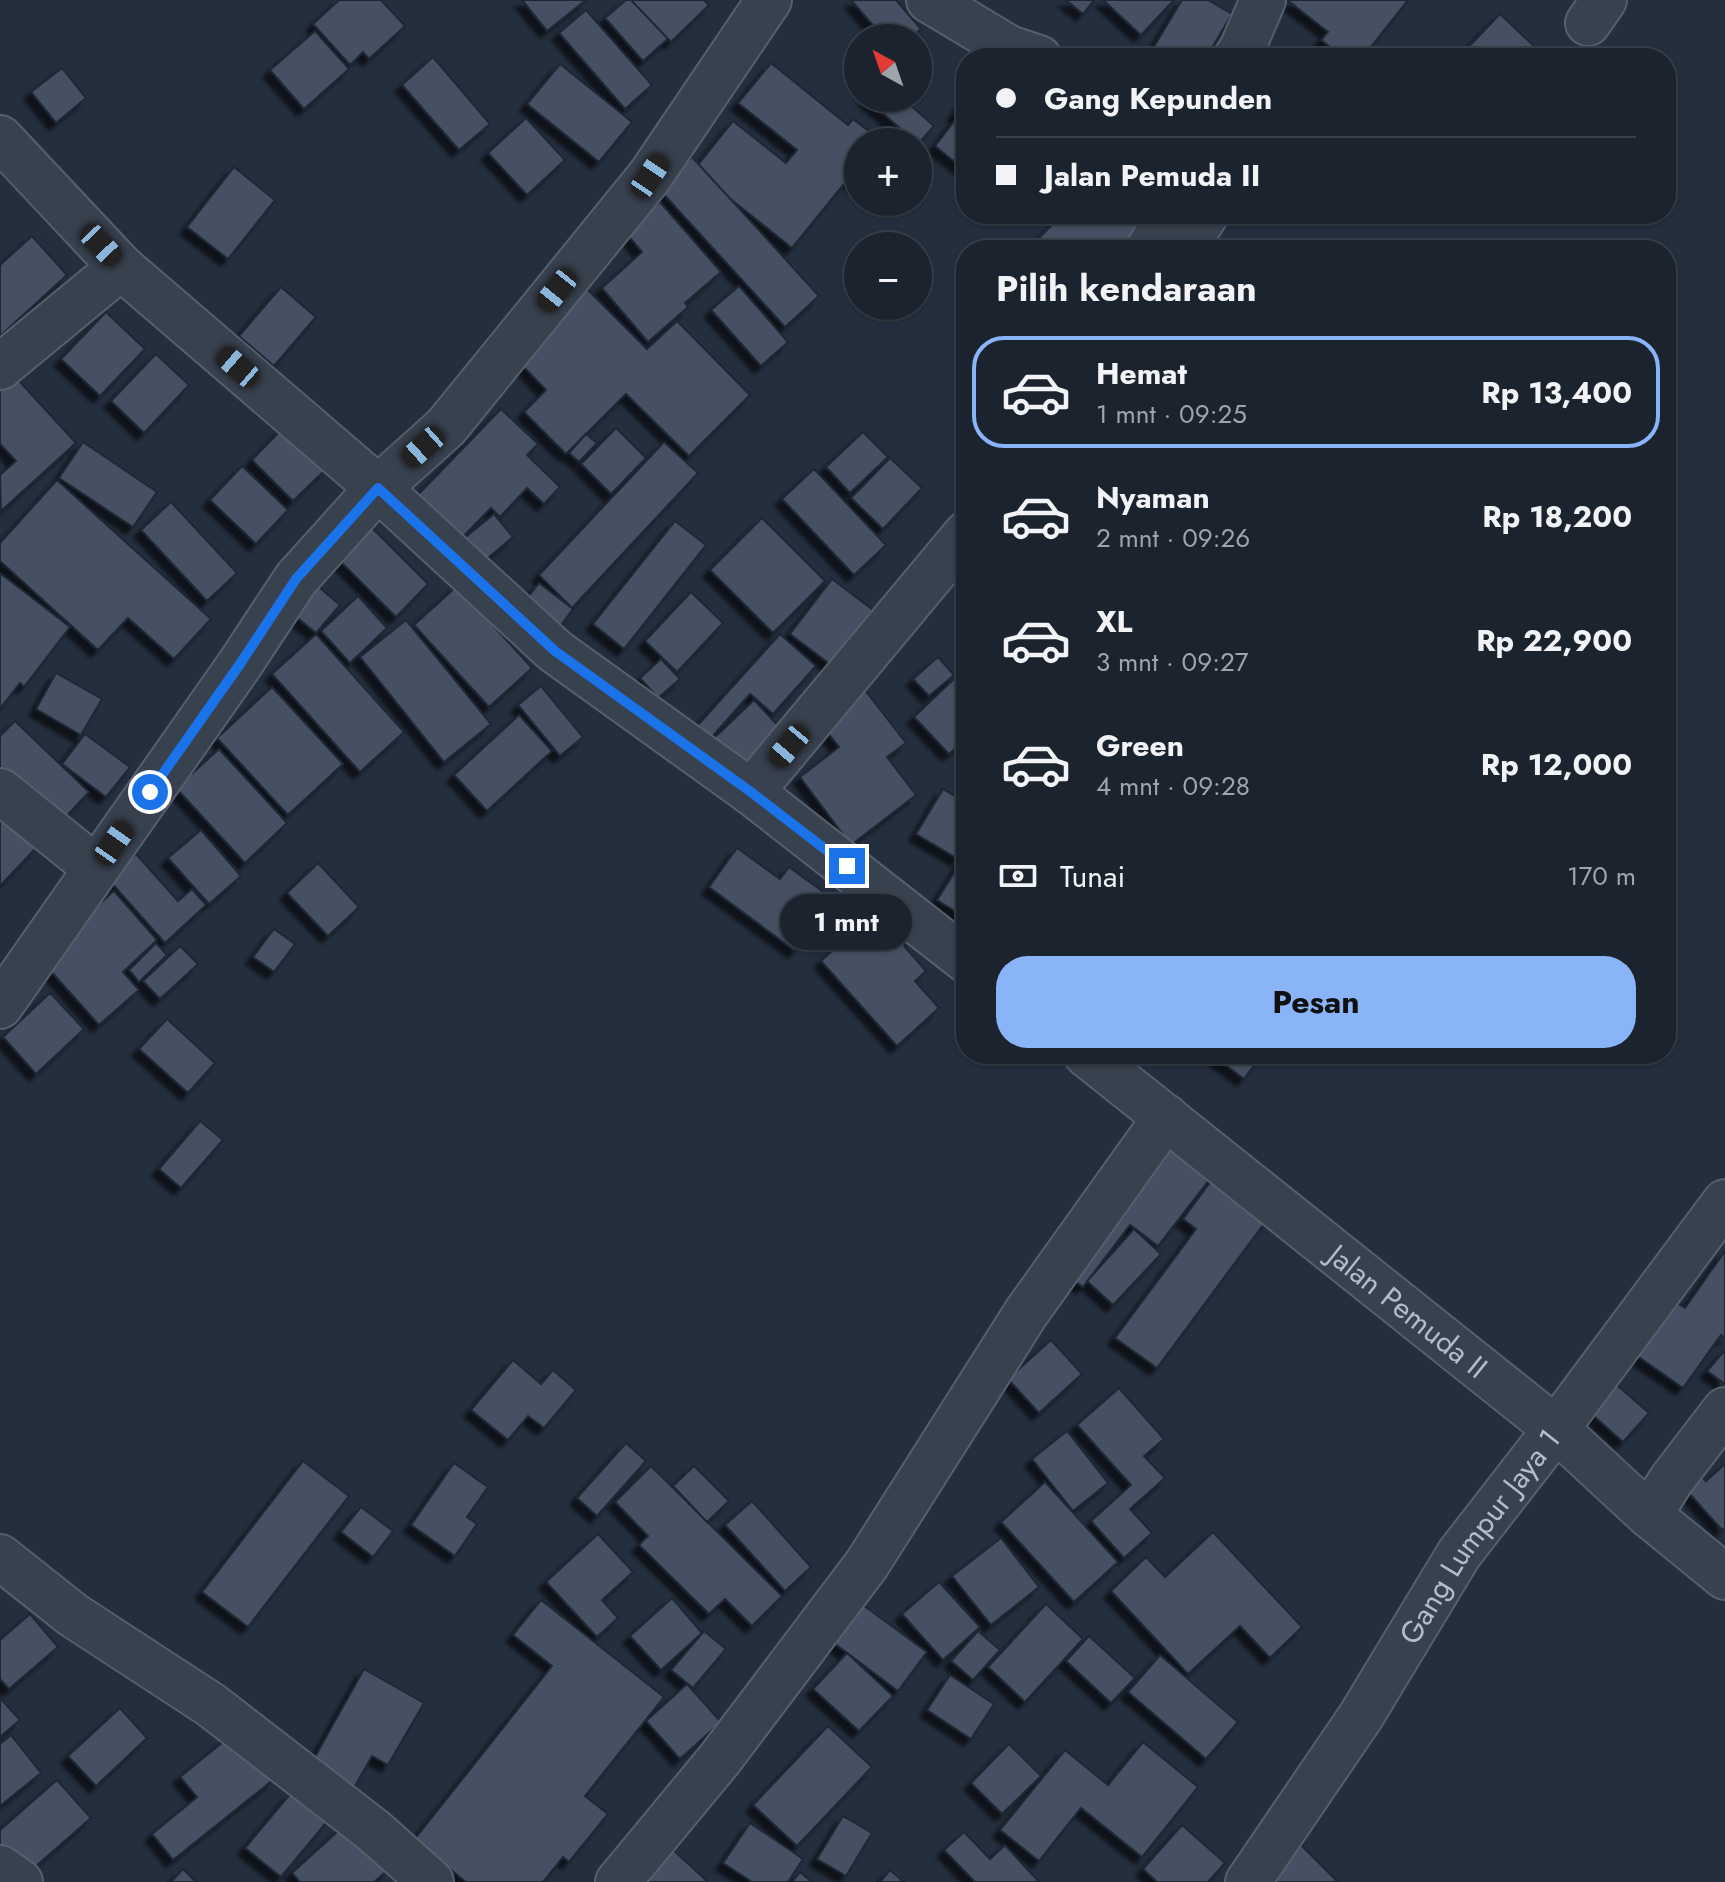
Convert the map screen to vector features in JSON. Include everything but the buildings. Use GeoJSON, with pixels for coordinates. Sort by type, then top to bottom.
{"type":"FeatureCollection","features":[{"type":"Feature","properties":{"kind":"street"},"geometry":{"type":"LineString","coordinates":[[0,1006],[240,664],[296,579],[378,488],[446,427],[640,188],[769,0]]}},
{"type":"Feature","properties":{"kind":"street"},"geometry":{"type":"LineString","coordinates":[[929,0],[1009,48]]}},
{"type":"Feature","properties":{"kind":"street"},"geometry":{"type":"LineString","coordinates":[[1242,48],[1263,0]]}},
{"type":"Feature","properties":{"kind":"street"},"geometry":{"type":"LineString","coordinates":[[0,138],[121,267],[378,488],[555,651],[751,792],[956,952]]}},
{"type":"Feature","properties":{"kind":"street"},"geometry":{"type":"LineString","coordinates":[[1154,240],[1178,240]]}},
{"type":"Feature","properties":{"kind":"street"},"geometry":{"type":"LineString","coordinates":[[0,367],[121,267]]}},
{"type":"Feature","properties":{"kind":"street"},"geometry":{"type":"LineString","coordinates":[[751,792],[956,546]]}},
{"type":"Feature","properties":{"kind":"street"},"geometry":{"type":"LineString","coordinates":[[0,791],[96,868]]}},
{"type":"Feature","properties":{"kind":"street","name":"Jalan Pemuda II"},"geometry":{"type":"LineString","coordinates":[[1099,1064],[1556,1429],[1649,1515],[1725,1577]]}},
{"type":"Feature","properties":{"kind":"street"},"geometry":{"type":"LineString","coordinates":[[618,1882],[719,1760],[867,1564],[1026,1313],[1166,1117]]}},
{"type":"Feature","properties":{"kind":"street","name":"Gang Lumpur Jaya 1"},"geometry":{"type":"LineString","coordinates":[[1248,1882],[1361,1716],[1459,1554],[1725,1202]]}},
{"type":"Feature","properties":{"kind":"street"},"geometry":{"type":"LineString","coordinates":[[1649,1515],[1672,1479],[1725,1410]]}},
{"type":"Feature","properties":{"kind":"street"},"geometry":{"type":"LineString","coordinates":[[0,1557],[73,1615],[211,1705],[374,1831],[431,1882]]}},
{"type":"Feature","properties":{"kind":"street"},"geometry":{"type":"LineString","coordinates":[[0,1868],[20,1882]]}},
{"type":"Feature","properties":{"kind":"route"},"geometry":{"type":"LineString","coordinates":[[150,792],[296,579],[378,488],[555,651],[751,792],[847,866]]}}]}
